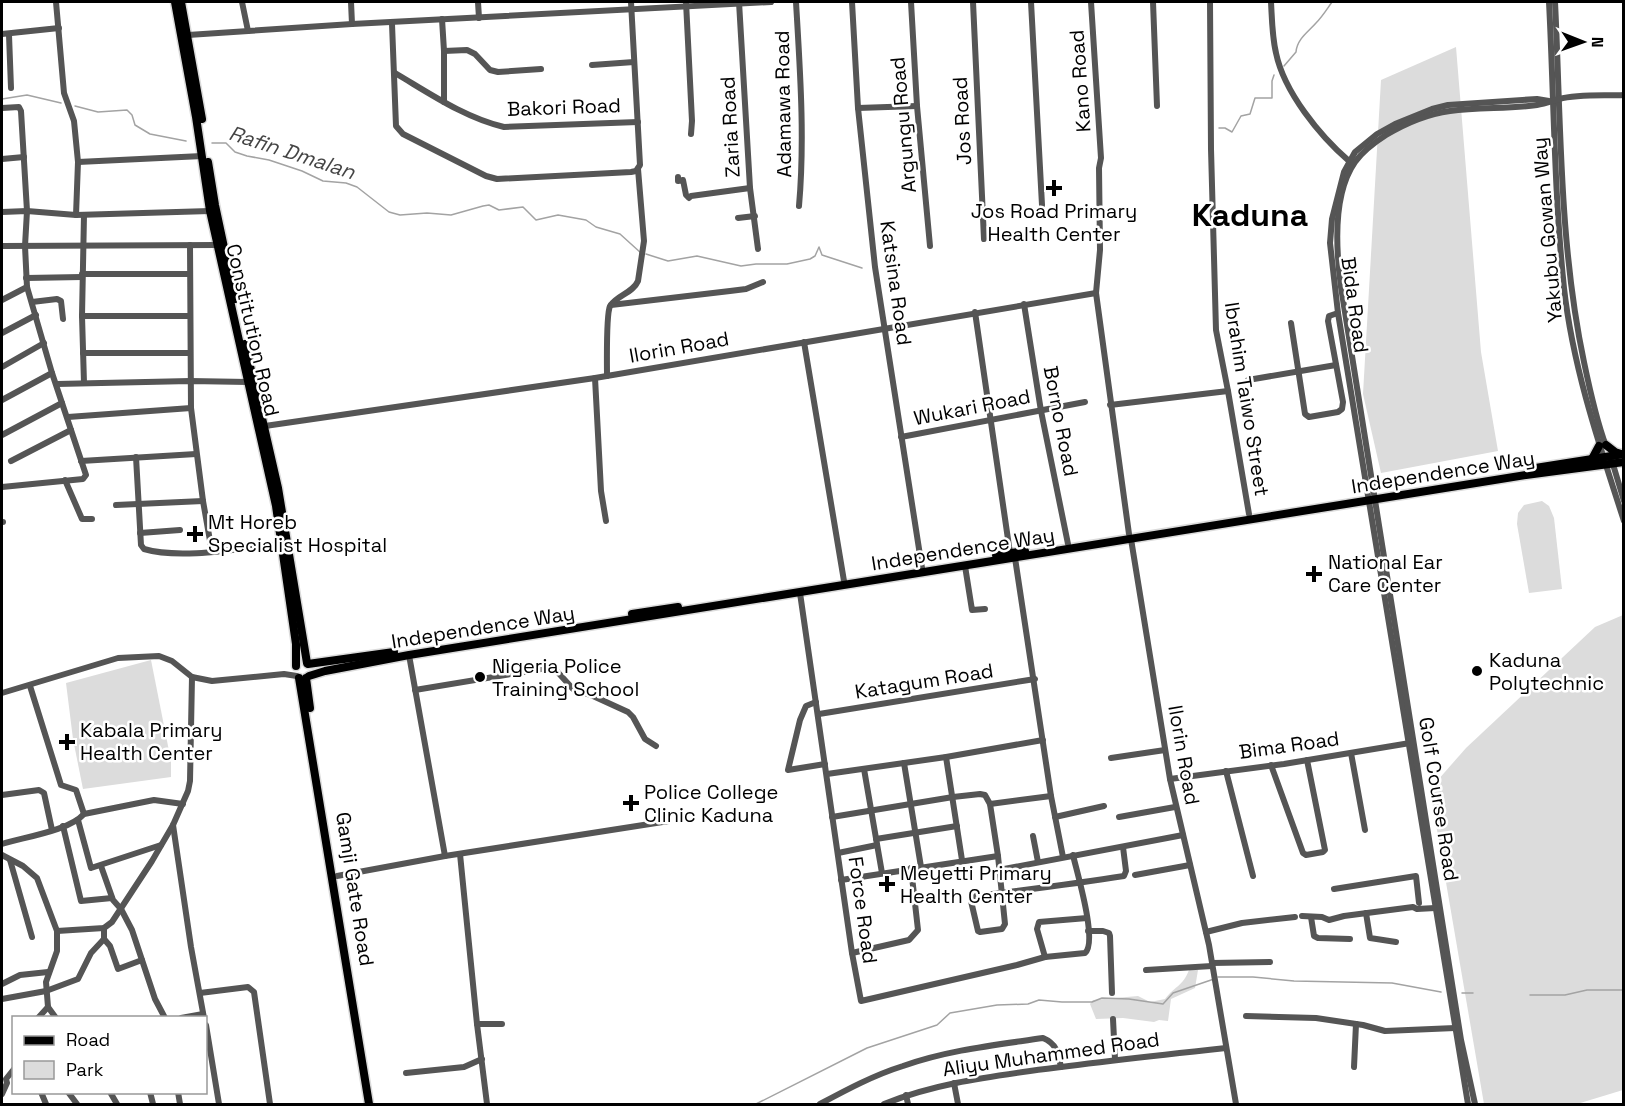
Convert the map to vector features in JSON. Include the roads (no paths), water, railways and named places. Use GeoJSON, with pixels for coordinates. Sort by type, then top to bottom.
{"type":"FeatureCollection","features":[{"type":"Feature","properties":{"kind":"main road","name":"Constitution Road"},"geometry":{"type":"LineString","coordinates":[[175,2],[202,135]]}},
{"type":"Feature","properties":{"kind":"main road","name":"Constitution Road"},"geometry":{"type":"LineString","coordinates":[[181,2],[188,35],[203,146],[215,206],[235,313],[248,382],[272,488],[300,674],[311,670],[308,664],[283,515],[266,426],[235,313],[217,245],[202,156],[203,146]]}},
{"type":"Feature","properties":{"kind":"main road"},"geometry":{"type":"LineString","coordinates":[[1593,462],[1602,445],[1623,458]]}},
{"type":"Feature","properties":{"kind":"main road","name":"Independence Way"},"geometry":{"type":"LineString","coordinates":[[1371,497],[1012,556],[922,568],[335,662],[308,664],[302,662],[300,674],[964,566],[1012,556],[1068,544],[1130,536],[1249,514],[1526,475],[1593,462],[1609,465],[1623,458]]}},
{"type":"Feature","properties":{"kind":"main road"},"geometry":{"type":"LineString","coordinates":[[300,674],[369,1104]]}},
{"type":"Feature","properties":{"kind":"main road","name":"Gamji Gate Road"},"geometry":{"type":"LineString","coordinates":[[300,674],[337,876],[341,920],[374,1104]]}},
{"type":"Feature","properties":{"kind":"street"},"geometry":{"type":"LineString","coordinates":[[56,2],[64,93],[74,121],[78,162],[83,245],[84,382]]}},
{"type":"Feature","properties":{"kind":"street"},"geometry":{"type":"LineString","coordinates":[[242,2],[248,31]]}},
{"type":"Feature","properties":{"kind":"street"},"geometry":{"type":"LineString","coordinates":[[351,2],[352,24]]}},
{"type":"Feature","properties":{"kind":"street"},"geometry":{"type":"LineString","coordinates":[[478,2],[479,18]]}},
{"type":"Feature","properties":{"kind":"street"},"geometry":{"type":"LineString","coordinates":[[607,376],[611,305],[635,287],[642,250],[631,2]]}},
{"type":"Feature","properties":{"kind":"street"},"geometry":{"type":"LineString","coordinates":[[188,35],[686,4],[771,2]]}},
{"type":"Feature","properties":{"kind":"street","name":"Adamawa Road"},"geometry":{"type":"LineString","coordinates":[[796,2],[802,104],[802,173],[799,206]]}},
{"type":"Feature","properties":{"kind":"street","name":"Katsina Road"},"geometry":{"type":"LineString","coordinates":[[852,2],[858,108],[876,267],[900,437],[922,568]]}},
{"type":"Feature","properties":{"kind":"street","name":"Argungu Road"},"geometry":{"type":"LineString","coordinates":[[911,2],[917,106],[930,246]]}},
{"type":"Feature","properties":{"kind":"street","name":"Jos Road"},"geometry":{"type":"LineString","coordinates":[[973,2],[984,239]]}},
{"type":"Feature","properties":{"kind":"street"},"geometry":{"type":"LineString","coordinates":[[1032,2],[1042,205]]}},
{"type":"Feature","properties":{"kind":"street","name":"Kano Road"},"geometry":{"type":"LineString","coordinates":[[1091,2],[1101,158],[1099,168],[1100,250],[1096,293]]}},
{"type":"Feature","properties":{"kind":"street"},"geometry":{"type":"LineString","coordinates":[[1153,2],[1157,106]]}},
{"type":"Feature","properties":{"kind":"street","name":"Ibrahim Taiwo Street"},"geometry":{"type":"LineString","coordinates":[[1210,2],[1213,270],[1216,330],[1249,514]]}},
{"type":"Feature","properties":{"kind":"street"},"geometry":{"type":"LineString","coordinates":[[1271,2],[1273,30],[1279,65],[1283,74],[1301,107],[1318,131],[1349,161]]}},
{"type":"Feature","properties":{"kind":"street","name":"Yakubu Gowan Way"},"geometry":{"type":"LineString","coordinates":[[1549,2],[1556,100],[1564,288],[1579,374],[1623,501]]}},
{"type":"Feature","properties":{"kind":"street","name":"Yakubu Gowan Way"},"geometry":{"type":"LineString","coordinates":[[1555,2],[1556,100]]}},
{"type":"Feature","properties":{"kind":"street","name":"Zaria Road"},"geometry":{"type":"LineString","coordinates":[[739,3],[750,188],[758,249]]}},
{"type":"Feature","properties":{"kind":"street"},"geometry":{"type":"LineString","coordinates":[[686,4],[691,134]]}},
{"type":"Feature","properties":{"kind":"street"},"geometry":{"type":"LineString","coordinates":[[442,19],[444,102]]}},
{"type":"Feature","properties":{"kind":"street"},"geometry":{"type":"LineString","coordinates":[[392,24],[396,126],[399,131],[486,176],[510,179],[631,172],[639,167]]}},
{"type":"Feature","properties":{"kind":"street"},"geometry":{"type":"LineString","coordinates":[[11,88],[5,34],[59,28]]}},
{"type":"Feature","properties":{"kind":"street"},"geometry":{"type":"LineString","coordinates":[[444,51],[468,50],[490,70],[498,72],[541,69]]}},
{"type":"Feature","properties":{"kind":"street"},"geometry":{"type":"LineString","coordinates":[[592,65],[634,62]]}},
{"type":"Feature","properties":{"kind":"street","name":"Bakori Road"},"geometry":{"type":"LineString","coordinates":[[395,73],[444,102],[493,125],[504,127],[638,122]]}},
{"type":"Feature","properties":{"kind":"street","name":"Bida Road"},"geometry":{"type":"LineString","coordinates":[[1371,497],[1338,313],[1334,252],[1332,219],[1337,193],[1349,161],[1355,152],[1377,134],[1395,124],[1448,105],[1623,95]]}},
{"type":"Feature","properties":{"kind":"street","name":"Bida Road"},"geometry":{"type":"LineString","coordinates":[[1371,497],[1334,252],[1338,221],[1349,175],[1360,156],[1379,140],[1397,128],[1434,114],[1469,109],[1537,105],[1556,100]]}},
{"type":"Feature","properties":{"kind":"street"},"geometry":{"type":"LineString","coordinates":[[2,108],[14,106],[19,107],[21,111],[27,211],[25,246],[27,286],[85,478],[2,486]]}},
{"type":"Feature","properties":{"kind":"street"},"geometry":{"type":"LineString","coordinates":[[858,108],[917,106]]}},
{"type":"Feature","properties":{"kind":"street"},"geometry":{"type":"LineString","coordinates":[[78,162],[202,156]]}},
{"type":"Feature","properties":{"kind":"street"},"geometry":{"type":"LineString","coordinates":[[2,159],[24,157]]}},
{"type":"Feature","properties":{"kind":"street"},"geometry":{"type":"LineString","coordinates":[[678,177],[678,181],[683,180],[686,195],[689,198],[750,188]]}},
{"type":"Feature","properties":{"kind":"street"},"geometry":{"type":"LineString","coordinates":[[2,212],[27,211],[80,215],[210,211]]}},
{"type":"Feature","properties":{"kind":"street"},"geometry":{"type":"LineString","coordinates":[[738,218],[755,216]]}},
{"type":"Feature","properties":{"kind":"street"},"geometry":{"type":"LineString","coordinates":[[190,245],[191,408],[212,552]]}},
{"type":"Feature","properties":{"kind":"street"},"geometry":{"type":"LineString","coordinates":[[2,246],[217,245]]}},
{"type":"Feature","properties":{"kind":"street"},"geometry":{"type":"LineString","coordinates":[[26,278],[189,274]]}},
{"type":"Feature","properties":{"kind":"street"},"geometry":{"type":"LineString","coordinates":[[611,305],[746,289],[763,282]]}},
{"type":"Feature","properties":{"kind":"street"},"geometry":{"type":"LineString","coordinates":[[2,300],[27,286]]}},
{"type":"Feature","properties":{"kind":"street","name":"Ilorin Road"},"geometry":{"type":"LineString","coordinates":[[266,426],[607,376],[1096,293],[1110,405],[1165,750],[1206,932],[1236,1104]]}},
{"type":"Feature","properties":{"kind":"street"},"geometry":{"type":"LineString","coordinates":[[33,302],[57,299],[61,301],[63,319]]}},
{"type":"Feature","properties":{"kind":"street","name":"Borno Road"},"geometry":{"type":"LineString","coordinates":[[1024,304],[1041,411],[1068,544]]}},
{"type":"Feature","properties":{"kind":"street"},"geometry":{"type":"LineString","coordinates":[[975,312],[989,421],[1035,680],[1054,817],[1063,857]]}},
{"type":"Feature","properties":{"kind":"street"},"geometry":{"type":"LineString","coordinates":[[1292,323],[1306,416],[1338,412],[1342,409],[1342,402],[1328,321],[1329,316],[1338,313]]}},
{"type":"Feature","properties":{"kind":"street"},"geometry":{"type":"LineString","coordinates":[[2,333],[36,315]]}},
{"type":"Feature","properties":{"kind":"street"},"geometry":{"type":"LineString","coordinates":[[82,316],[189,316]]}},
{"type":"Feature","properties":{"kind":"street"},"geometry":{"type":"LineString","coordinates":[[804,342],[844,581]]}},
{"type":"Feature","properties":{"kind":"street"},"geometry":{"type":"LineString","coordinates":[[2,367],[44,343]]}},
{"type":"Feature","properties":{"kind":"street"},"geometry":{"type":"LineString","coordinates":[[83,353],[189,353]]}},
{"type":"Feature","properties":{"kind":"street"},"geometry":{"type":"LineString","coordinates":[[1248,380],[1336,365]]}},
{"type":"Feature","properties":{"kind":"street"},"geometry":{"type":"LineString","coordinates":[[2,400],[52,373]]}},
{"type":"Feature","properties":{"kind":"street"},"geometry":{"type":"LineString","coordinates":[[594,378],[601,491],[606,521]]}},
{"type":"Feature","properties":{"kind":"street"},"geometry":{"type":"LineString","coordinates":[[57,384],[248,382]]}},
{"type":"Feature","properties":{"kind":"street"},"geometry":{"type":"LineString","coordinates":[[1110,405],[1228,391]]}},
{"type":"Feature","properties":{"kind":"street","name":"Wukari Road"},"geometry":{"type":"LineString","coordinates":[[900,437],[1085,402]]}},
{"type":"Feature","properties":{"kind":"street"},"geometry":{"type":"LineString","coordinates":[[2,435],[62,403]]}},
{"type":"Feature","properties":{"kind":"street"},"geometry":{"type":"LineString","coordinates":[[68,417],[191,408]]}},
{"type":"Feature","properties":{"kind":"street"},"geometry":{"type":"LineString","coordinates":[[11,461],[72,430]]}},
{"type":"Feature","properties":{"kind":"street"},"geometry":{"type":"LineString","coordinates":[[81,461],[196,454]]}},
{"type":"Feature","properties":{"kind":"street"},"geometry":{"type":"LineString","coordinates":[[136,458],[141,545],[147,550],[167,553],[212,552],[281,544]]}},
{"type":"Feature","properties":{"kind":"street","name":"Yakubu Gowan Way"},"geometry":{"type":"LineString","coordinates":[[1609,465],[1623,521]]}},
{"type":"Feature","properties":{"kind":"street"},"geometry":{"type":"LineString","coordinates":[[65,480],[82,519],[92,519]]}},
{"type":"Feature","properties":{"kind":"street","name":"Golf Course Road"},"geometry":{"type":"LineString","coordinates":[[1371,497],[1468,1104]]}},
{"type":"Feature","properties":{"kind":"street"},"geometry":{"type":"LineString","coordinates":[[116,505],[203,501]]}},
{"type":"Feature","properties":{"kind":"street"},"geometry":{"type":"LineString","coordinates":[[140,533],[180,530]]}},
{"type":"Feature","properties":{"kind":"street"},"geometry":{"type":"LineString","coordinates":[[964,566],[972,610],[985,609]]}},
{"type":"Feature","properties":{"kind":"street","name":"Force Road"},"geometry":{"type":"LineString","coordinates":[[800,593],[852,953],[861,1000],[1045,957],[1085,953],[1088,951],[1088,932]]}},
{"type":"Feature","properties":{"kind":"street"},"geometry":{"type":"LineString","coordinates":[[409,655],[445,856]]}},
{"type":"Feature","properties":{"kind":"street"},"geometry":{"type":"LineString","coordinates":[[2,693],[118,658],[159,656],[172,661],[192,678],[212,681],[300,674]]}},
{"type":"Feature","properties":{"kind":"street"},"geometry":{"type":"LineString","coordinates":[[415,690],[553,667],[573,689],[628,712],[645,739],[656,746]]}},
{"type":"Feature","properties":{"kind":"street"},"geometry":{"type":"LineString","coordinates":[[57,932],[104,928],[112,922],[173,825],[190,781],[192,678]]}},
{"type":"Feature","properties":{"kind":"street","name":"Katagum Road"},"geometry":{"type":"LineString","coordinates":[[819,714],[1035,680]]}},
{"type":"Feature","properties":{"kind":"street"},"geometry":{"type":"LineString","coordinates":[[30,686],[61,785],[76,790],[84,814]]}},
{"type":"Feature","properties":{"kind":"street"},"geometry":{"type":"LineString","coordinates":[[816,702],[806,706],[800,720],[788,770],[825,764]]}},
{"type":"Feature","properties":{"kind":"street"},"geometry":{"type":"LineString","coordinates":[[827,774],[1043,740]]}},
{"type":"Feature","properties":{"kind":"street","name":"Golf Course Road"},"geometry":{"type":"LineString","coordinates":[[1411,743],[1434,904],[1455,1028],[1474,1104]]}},
{"type":"Feature","properties":{"kind":"street","name":"Bima Road"},"geometry":{"type":"LineString","coordinates":[[1170,778],[1307,760],[1411,743]]}},
{"type":"Feature","properties":{"kind":"street"},"geometry":{"type":"LineString","coordinates":[[1111,758],[1165,750]]}},
{"type":"Feature","properties":{"kind":"street"},"geometry":{"type":"LineString","coordinates":[[1351,753],[1365,830]]}},
{"type":"Feature","properties":{"kind":"street"},"geometry":{"type":"LineString","coordinates":[[946,757],[962,860]]}},
{"type":"Feature","properties":{"kind":"street"},"geometry":{"type":"LineString","coordinates":[[1271,765],[1303,853],[1306,855],[1325,850],[1307,760]]}},
{"type":"Feature","properties":{"kind":"street"},"geometry":{"type":"LineString","coordinates":[[904,763],[921,867]]}},
{"type":"Feature","properties":{"kind":"street"},"geometry":{"type":"LineString","coordinates":[[864,768],[882,873]]}},
{"type":"Feature","properties":{"kind":"street"},"geometry":{"type":"LineString","coordinates":[[1226,771],[1253,876]]}},
{"type":"Feature","properties":{"kind":"street"},"geometry":{"type":"LineString","coordinates":[[2,795],[39,790],[44,793],[52,830]]}},
{"type":"Feature","properties":{"kind":"street"},"geometry":{"type":"LineString","coordinates":[[832,817],[953,797],[985,795],[990,804],[998,856],[1001,893],[1005,927],[978,931],[972,898],[975,896],[1001,893],[1079,883],[1126,874],[1123,847]]}},
{"type":"Feature","properties":{"kind":"street"},"geometry":{"type":"LineString","coordinates":[[990,804],[1051,796]]}},
{"type":"Feature","properties":{"kind":"street"},"geometry":{"type":"LineString","coordinates":[[2,844],[63,826],[78,820],[84,814],[154,800],[183,804]]}},
{"type":"Feature","properties":{"kind":"street"},"geometry":{"type":"LineString","coordinates":[[1054,817],[1104,806]]}},
{"type":"Feature","properties":{"kind":"street"},"geometry":{"type":"LineString","coordinates":[[1119,817],[1176,807]]}},
{"type":"Feature","properties":{"kind":"street"},"geometry":{"type":"LineString","coordinates":[[78,820],[90,867],[101,866],[162,844]]}},
{"type":"Feature","properties":{"kind":"street"},"geometry":{"type":"LineString","coordinates":[[337,876],[445,856],[669,821]]}},
{"type":"Feature","properties":{"kind":"street"},"geometry":{"type":"LineString","coordinates":[[173,825],[204,1016]]}},
{"type":"Feature","properties":{"kind":"street"},"geometry":{"type":"LineString","coordinates":[[63,826],[81,901],[112,898]]}},
{"type":"Feature","properties":{"kind":"street"},"geometry":{"type":"LineString","coordinates":[[838,852],[916,832],[957,826]]}},
{"type":"Feature","properties":{"kind":"street"},"geometry":{"type":"LineString","coordinates":[[1033,836],[1038,862]]}},
{"type":"Feature","properties":{"kind":"street"},"geometry":{"type":"LineString","coordinates":[[999,870],[1183,836]]}},
{"type":"Feature","properties":{"kind":"street"},"geometry":{"type":"LineString","coordinates":[[460,854],[487,1104]]}},
{"type":"Feature","properties":{"kind":"street"},"geometry":{"type":"LineString","coordinates":[[2,855],[23,866],[37,878],[57,932],[58,946],[48,972],[46,991],[48,1007],[55,1016]]}},
{"type":"Feature","properties":{"kind":"street"},"geometry":{"type":"LineString","coordinates":[[1073,855],[1083,892],[1088,932],[1103,931],[1109,933],[1110,936],[1112,993]]}},
{"type":"Feature","properties":{"kind":"street"},"geometry":{"type":"LineString","coordinates":[[842,880],[998,856]]}},
{"type":"Feature","properties":{"kind":"street"},"geometry":{"type":"LineString","coordinates":[[10,860],[32,937]]}},
{"type":"Feature","properties":{"kind":"street"},"geometry":{"type":"LineString","coordinates":[[1134,875],[1190,865]]}},
{"type":"Feature","properties":{"kind":"street"},"geometry":{"type":"LineString","coordinates":[[101,866],[112,898],[121,909],[142,960],[154,999],[164,1016]]}},
{"type":"Feature","properties":{"kind":"street"},"geometry":{"type":"LineString","coordinates":[[852,953],[909,940],[915,935],[918,930],[911,868]]}},
{"type":"Feature","properties":{"kind":"street"},"geometry":{"type":"LineString","coordinates":[[1334,889],[1416,876],[1416,905]]}},
{"type":"Feature","properties":{"kind":"street"},"geometry":{"type":"LineString","coordinates":[[1206,932],[1242,923],[1311,916],[1329,920],[1434,904]]}},
{"type":"Feature","properties":{"kind":"street"},"geometry":{"type":"LineString","coordinates":[[1366,913],[1370,938],[1396,942]]}},
{"type":"Feature","properties":{"kind":"street"},"geometry":{"type":"LineString","coordinates":[[1311,916],[1314,936],[1350,939]]}},
{"type":"Feature","properties":{"kind":"street"},"geometry":{"type":"LineString","coordinates":[[1045,957],[1037,929],[1039,922],[1087,918]]}},
{"type":"Feature","properties":{"kind":"street"},"geometry":{"type":"LineString","coordinates":[[104,928],[104,939],[110,946],[118,969],[142,960]]}},
{"type":"Feature","properties":{"kind":"street"},"geometry":{"type":"LineString","coordinates":[[2,999],[46,991],[78,979],[91,953],[104,939]]}},
{"type":"Feature","properties":{"kind":"street"},"geometry":{"type":"LineString","coordinates":[[1146,970],[1270,962]]}},
{"type":"Feature","properties":{"kind":"street"},"geometry":{"type":"LineString","coordinates":[[2,984],[20,975],[48,972]]}},
{"type":"Feature","properties":{"kind":"street"},"geometry":{"type":"LineString","coordinates":[[200,993],[248,987],[254,992],[270,1104]]}},
{"type":"Feature","properties":{"kind":"street"},"geometry":{"type":"LineString","coordinates":[[40,1016],[48,1007]]}},
{"type":"Feature","properties":{"kind":"street"},"geometry":{"type":"LineString","coordinates":[[1246,1016],[1316,1018],[1385,1031],[1455,1028]]}},
{"type":"Feature","properties":{"kind":"street"},"geometry":{"type":"LineString","coordinates":[[1113,1019],[1115,1059]]}},
{"type":"Feature","properties":{"kind":"street"},"geometry":{"type":"LineString","coordinates":[[477,1024],[502,1024]]}},
{"type":"Feature","properties":{"kind":"street"},"geometry":{"type":"LineString","coordinates":[[1354,1067],[1356,1024]]}},
{"type":"Feature","properties":{"kind":"street"},"geometry":{"type":"LineString","coordinates":[[207,1031],[219,1104]]}},
{"type":"Feature","properties":{"kind":"street"},"geometry":{"type":"LineString","coordinates":[[820,1104],[849,1088],[903,1066],[958,1051],[1043,1038],[1051,1041],[1057,1048],[1061,1067]]}},
{"type":"Feature","properties":{"kind":"street","name":"Aliyu Muhammed Road"},"geometry":{"type":"LineString","coordinates":[[884,1104],[906,1095],[954,1083],[1115,1059],[1226,1048]]}},
{"type":"Feature","properties":{"kind":"street"},"geometry":{"type":"LineString","coordinates":[[406,1073],[465,1071],[482,1059]]}},
{"type":"Feature","properties":{"kind":"street"},"geometry":{"type":"LineString","coordinates":[[2,1094],[6,1079],[12,1072]]}},
{"type":"Feature","properties":{"kind":"street"},"geometry":{"type":"LineString","coordinates":[[2,1077],[6,1083]]}},
{"type":"Feature","properties":{"kind":"street"},"geometry":{"type":"LineString","coordinates":[[954,1083],[958,1104]]}},
{"type":"Feature","properties":{"kind":"street"},"geometry":{"type":"LineString","coordinates":[[906,1095],[908,1104]]}},
{"type":"Feature","properties":{"kind":"waterway"},"geometry":{"type":"LineString","coordinates":[[1284,66],[1296,52],[1301,39],[1332,2]]}},
{"type":"Feature","properties":{"kind":"waterway"},"geometry":{"type":"LineString","coordinates":[[1219,128],[1232,132],[1241,116],[1250,114],[1255,98],[1272,98],[1274,75]]}},
{"type":"Feature","properties":{"kind":"waterway"},"geometry":{"type":"LineString","coordinates":[[2,99],[27,95],[61,103]]}},
{"type":"Feature","properties":{"kind":"waterway"},"geometry":{"type":"LineString","coordinates":[[75,106],[98,112],[127,110],[132,115],[135,125],[150,134],[186,141]]}},
{"type":"Feature","properties":{"kind":"waterway","name":"Rafin Dmalan"},"geometry":{"type":"LineString","coordinates":[[212,143],[226,143],[235,152],[269,160],[323,181],[346,183],[357,187],[389,212],[400,215],[427,213],[451,215],[489,205],[499,210],[523,207],[536,220],[558,215],[586,220],[596,227],[620,234],[641,253]]}},
{"type":"Feature","properties":{"kind":"waterway","name":"Rafin Dmalan"},"geometry":{"type":"LineString","coordinates":[[646,254],[668,261],[697,256],[741,266],[787,264],[810,259],[815,256],[819,247],[822,255],[862,268]]}},
{"type":"Feature","properties":{"kind":"waterway"},"geometry":{"type":"LineString","coordinates":[[1218,977],[1392,983],[1441,992]]}},
{"type":"Feature","properties":{"kind":"waterway"},"geometry":{"type":"LineString","coordinates":[[756,1104],[867,1048],[937,1025],[950,1013],[997,1005],[1028,1004],[1039,1000],[1092,1002],[1102,998],[1163,1004],[1173,993],[1214,979]]}},
{"type":"Feature","properties":{"kind":"waterway"},"geometry":{"type":"LineString","coordinates":[[1530,995],[1565,995],[1587,990],[1624,990]]}},
{"type":"Feature","properties":{"kind":"waterway"},"geometry":{"type":"LineString","coordinates":[[1462,993],[1473,993]]}},
{"type":"Feature","properties":{"kind":"place","name":"Jos Road Primary Health Center"},"geometry":{"type":"Point","coordinates":[1054,188]}},
{"type":"Feature","properties":{"kind":"place","name":"Mt Horeb Specialist Hospital"},"geometry":{"type":"Point","coordinates":[195,534]}},
{"type":"Feature","properties":{"kind":"place","name":"National Ear Care Center"},"geometry":{"type":"Point","coordinates":[1314,574]}},
{"type":"Feature","properties":{"kind":"place","name":"Kaduna Polytechnic"},"geometry":{"type":"Point","coordinates":[1477,671]}},
{"type":"Feature","properties":{"kind":"place","name":"Nigeria Police Training School"},"geometry":{"type":"Point","coordinates":[480,677]}},
{"type":"Feature","properties":{"kind":"place","name":"Kabala Primary Health Center"},"geometry":{"type":"Point","coordinates":[67,742]}},
{"type":"Feature","properties":{"kind":"place","name":"Police College Clinic Kaduna"},"geometry":{"type":"Point","coordinates":[631,803]}},
{"type":"Feature","properties":{"kind":"place","name":"Meyetti Primary Health Center"},"geometry":{"type":"Point","coordinates":[887,884]}},
{"type":"Feature","properties":{"kind":"district","name":"Kaduna"},"geometry":{"type":"Point","coordinates":[1250,215]}}]}
